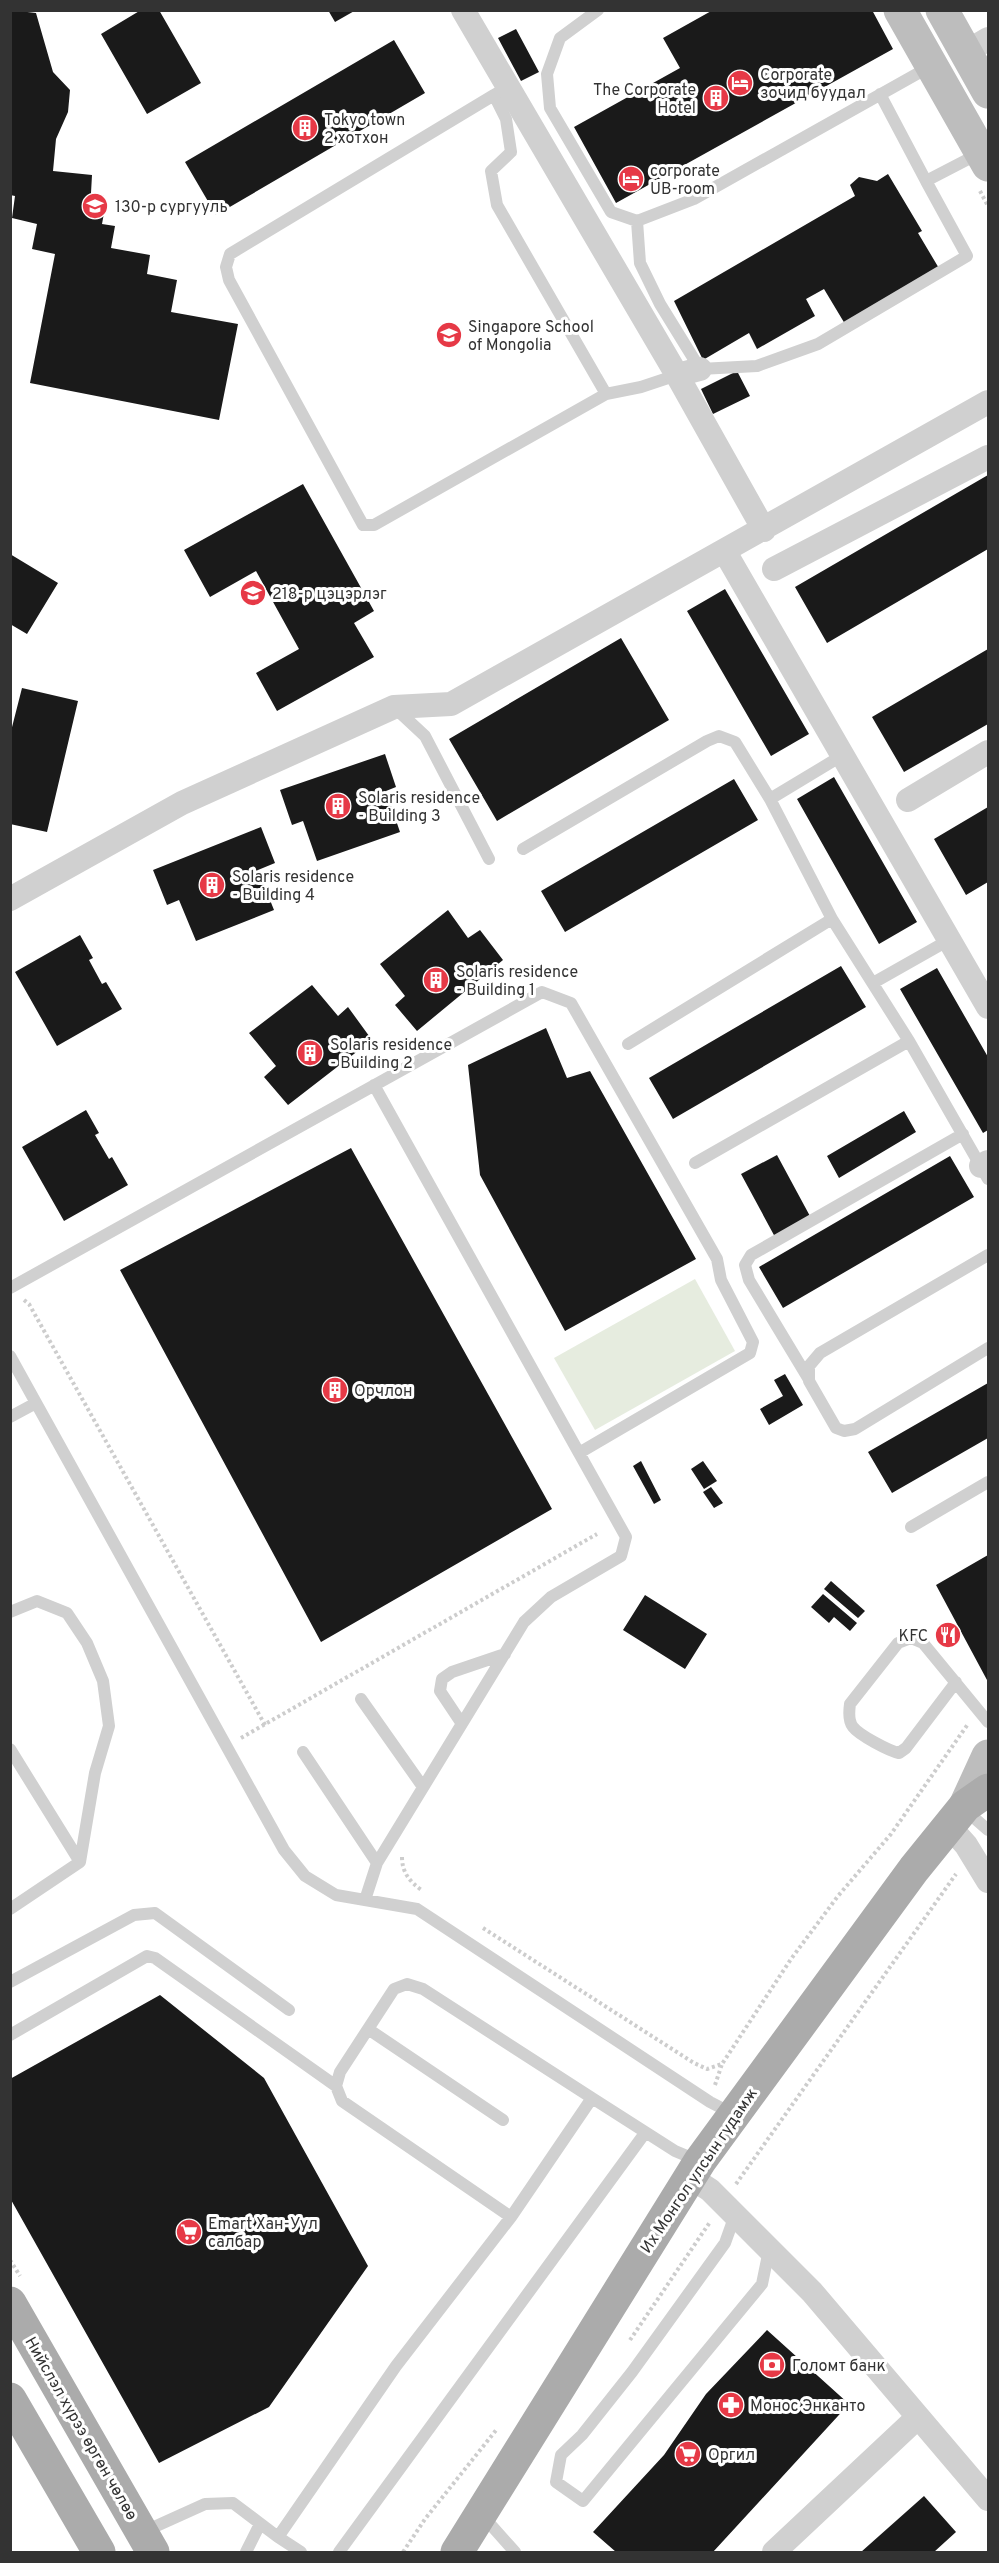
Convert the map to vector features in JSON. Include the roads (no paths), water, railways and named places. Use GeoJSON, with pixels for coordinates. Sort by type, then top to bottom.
{"type":"FeatureCollection","features":[{"type":"Feature","properties":{"kind":"main road"},"geometry":{"type":"LineString","coordinates":[[900,10],[985,159]]}},
{"type":"Feature","properties":{"kind":"main road"},"geometry":{"type":"LineString","coordinates":[[942,10],[977,46],[988,92]]}},
{"type":"Feature","properties":{"kind":"main road","name":"Их Монгол улсын гудамж"},"geometry":{"type":"LineString","coordinates":[[457,2553],[695,2169],[914,1869],[966,1808],[988,1756]]}},
{"type":"Feature","properties":{"kind":"main road","name":"Нийслэл хүрээ өргөн чөлөө"},"geometry":{"type":"LineString","coordinates":[[10,2303],[147,2543]]}},
{"type":"Feature","properties":{"kind":"main road"},"geometry":{"type":"LineString","coordinates":[[10,2399],[99,2553]]}},
{"type":"Feature","properties":{"kind":"street"},"geometry":{"type":"LineString","coordinates":[[463,10],[501,91],[677,375],[764,530]]}},
{"type":"Feature","properties":{"kind":"street"},"geometry":{"type":"LineString","coordinates":[[677,375],[700,369]]}},
{"type":"Feature","properties":{"kind":"street"},"geometry":{"type":"LineString","coordinates":[[10,899],[182,802],[394,707],[451,704],[725,552],[988,402]]}},
{"type":"Feature","properties":{"kind":"street"},"geometry":{"type":"LineString","coordinates":[[774,569],[988,457]]}},
{"type":"Feature","properties":{"kind":"street"},"geometry":{"type":"LineString","coordinates":[[725,552],[988,1007]]}},
{"type":"Feature","properties":{"kind":"street"},"geometry":{"type":"LineString","coordinates":[[908,800],[988,752]]}},
{"type":"Feature","properties":{"kind":"street"},"geometry":{"type":"LineString","coordinates":[[966,1808],[966,1845],[988,1881]]}},
{"type":"Feature","properties":{"kind":"street"},"geometry":{"type":"LineString","coordinates":[[695,2169],[710,2190],[812,2292],[988,2499]]}},
{"type":"Feature","properties":{"kind":"street"},"geometry":{"type":"LineString","coordinates":[[774,2553],[918,2417]]}},
{"type":"Feature","properties":{"kind":"lane"},"geometry":{"type":"LineString","coordinates":[[598,10],[560,39],[547,74],[550,108],[611,212],[637,221],[694,199],[932,65]]}},
{"type":"Feature","properties":{"kind":"lane"},"geometry":{"type":"LineString","coordinates":[[606,394],[497,205],[491,171],[511,152],[501,91],[230,254],[226,267],[229,280],[363,525],[374,525],[606,394],[641,387],[677,375]]}},
{"type":"Feature","properties":{"kind":"lane"},"geometry":{"type":"LineString","coordinates":[[637,221],[640,263],[660,304],[700,369],[757,366],[818,344],[968,256],[880,94]]}},
{"type":"Feature","properties":{"kind":"lane"},"geometry":{"type":"LineString","coordinates":[[926,181],[985,159]]}},
{"type":"Feature","properties":{"kind":"lane"},"geometry":{"type":"LineString","coordinates":[[394,707],[425,736],[489,859]]}},
{"type":"Feature","properties":{"kind":"lane"},"geometry":{"type":"LineString","coordinates":[[523,849],[707,741],[718,736],[735,741],[770,799],[832,919],[986,1169]]}},
{"type":"Feature","properties":{"kind":"lane"},"geometry":{"type":"LineString","coordinates":[[770,799],[843,755]]}},
{"type":"Feature","properties":{"kind":"lane"},"geometry":{"type":"LineString","coordinates":[[628,1044],[832,919]]}},
{"type":"Feature","properties":{"kind":"lane"},"geometry":{"type":"LineString","coordinates":[[873,983],[949,940]]}},
{"type":"Feature","properties":{"kind":"lane"},"geometry":{"type":"LineString","coordinates":[[14,1291],[374,1085],[542,992],[572,1003],[717,1259],[721,1280],[753,1342],[750,1353],[579,1453]]}},
{"type":"Feature","properties":{"kind":"lane"},"geometry":{"type":"LineString","coordinates":[[696,1163],[909,1041]]}},
{"type":"Feature","properties":{"kind":"lane"},"geometry":{"type":"LineString","coordinates":[[365,1900],[376,1863],[524,1622],[551,1597],[621,1556],[626,1537],[374,1085]]}},
{"type":"Feature","properties":{"kind":"lane"},"geometry":{"type":"LineString","coordinates":[[963,1134],[751,1255],[745,1265],[749,1280],[836,1428],[844,1431],[855,1429],[988,1348]]}},
{"type":"Feature","properties":{"kind":"lane"},"geometry":{"type":"LineString","coordinates":[[809,1381],[809,1366],[820,1353],[988,1255]]}},
{"type":"Feature","properties":{"kind":"lane"},"geometry":{"type":"LineString","coordinates":[[10,1356],[284,1850],[305,1876],[336,1895],[417,1909],[710,2102],[733,2114]]}},
{"type":"Feature","properties":{"kind":"lane"},"geometry":{"type":"LineString","coordinates":[[10,1417],[36,1403]]}},
{"type":"Feature","properties":{"kind":"lane"},"geometry":{"type":"LineString","coordinates":[[911,1527],[988,1482]]}},
{"type":"Feature","properties":{"kind":"lane"},"geometry":{"type":"LineString","coordinates":[[10,1612],[38,1601],[67,1613],[87,1643],[103,1682],[110,1726],[95,1773],[80,1862],[10,1909]]}},
{"type":"Feature","properties":{"kind":"lane"},"geometry":{"type":"LineString","coordinates":[[956,1682],[906,1748],[899,1753],[890,1752],[853,1728],[849,1713],[850,1704],[898,1643],[910,1638],[923,1643],[956,1682],[988,1722]]}},
{"type":"Feature","properties":{"kind":"lane"},"geometry":{"type":"LineString","coordinates":[[462,1724],[440,1691],[442,1679],[452,1672],[505,1654]]}},
{"type":"Feature","properties":{"kind":"lane"},"geometry":{"type":"LineString","coordinates":[[361,1699],[423,1787]]}},
{"type":"Feature","properties":{"kind":"lane"},"geometry":{"type":"LineString","coordinates":[[10,1749],[80,1862]]}},
{"type":"Feature","properties":{"kind":"lane"},"geometry":{"type":"LineString","coordinates":[[303,1752],[376,1863]]}},
{"type":"Feature","properties":{"kind":"lane"},"geometry":{"type":"LineString","coordinates":[[966,1808],[988,1830]]}},
{"type":"Feature","properties":{"kind":"lane"},"geometry":{"type":"LineString","coordinates":[[10,1982],[134,1915],[155,1913],[289,2010]]}},
{"type":"Feature","properties":{"kind":"lane"},"geometry":{"type":"LineString","coordinates":[[10,2035],[147,1956],[155,1958],[336,2086],[342,2101],[511,2217]]}},
{"type":"Feature","properties":{"kind":"lane"},"geometry":{"type":"LineString","coordinates":[[336,2086],[340,2072],[394,1989],[407,1984],[423,1989],[675,2151],[695,2169]]}},
{"type":"Feature","properties":{"kind":"lane"},"geometry":{"type":"LineString","coordinates":[[368,2029],[503,2120]]}},
{"type":"Feature","properties":{"kind":"lane"},"geometry":{"type":"LineString","coordinates":[[278,2537],[396,2366],[511,2217],[592,2098]]}},
{"type":"Feature","properties":{"kind":"lane"},"geometry":{"type":"LineString","coordinates":[[339,2553],[645,2133]]}},
{"type":"Feature","properties":{"kind":"lane"},"geometry":{"type":"LineString","coordinates":[[735,2215],[725,2243],[639,2363],[582,2435],[561,2456],[556,2482],[583,2501],[762,2284],[769,2250]]}},
{"type":"Feature","properties":{"kind":"lane"},"geometry":{"type":"LineString","coordinates":[[147,2543],[205,2504],[233,2503],[302,2553]]}},
{"type":"Feature","properties":{"kind":"lane"},"geometry":{"type":"LineString","coordinates":[[481,2513],[515,2553]]}},
{"type":"Feature","properties":{"kind":"lane"},"geometry":{"type":"LineString","coordinates":[[246,2553],[260,2524]]}},
{"type":"Feature","properties":{"kind":"place","name":"Corporate зочид буудал"},"geometry":{"type":"Point","coordinates":[740,83]}},
{"type":"Feature","properties":{"kind":"place","name":"The Corporate Hotel"},"geometry":{"type":"Point","coordinates":[716,98]}},
{"type":"Feature","properties":{"kind":"place","name":"Tokyo town 2 хотхон"},"geometry":{"type":"Point","coordinates":[305,128]}},
{"type":"Feature","properties":{"kind":"place","name":"corporate UB-room"},"geometry":{"type":"Point","coordinates":[631,179]}},
{"type":"Feature","properties":{"kind":"place","name":"130-р сургууль"},"geometry":{"type":"Point","coordinates":[95,206]}},
{"type":"Feature","properties":{"kind":"place","name":"Singapore School of Mongolia"},"geometry":{"type":"Point","coordinates":[449,335]}},
{"type":"Feature","properties":{"kind":"place","name":"218-р цэцэрлэг"},"geometry":{"type":"Point","coordinates":[253,593]}},
{"type":"Feature","properties":{"kind":"place","name":"Solaris residence - Building 3"},"geometry":{"type":"Point","coordinates":[338,806]}},
{"type":"Feature","properties":{"kind":"place","name":"Solaris residence - Building 4"},"geometry":{"type":"Point","coordinates":[212,885]}},
{"type":"Feature","properties":{"kind":"place","name":"Solaris residence - Building 1"},"geometry":{"type":"Point","coordinates":[436,980]}},
{"type":"Feature","properties":{"kind":"place","name":"Solaris residence - Building 2"},"geometry":{"type":"Point","coordinates":[310,1053]}},
{"type":"Feature","properties":{"kind":"place","name":"Орчлон"},"geometry":{"type":"Point","coordinates":[335,1390]}},
{"type":"Feature","properties":{"kind":"place","name":"KFC"},"geometry":{"type":"Point","coordinates":[948,1635]}},
{"type":"Feature","properties":{"kind":"place","name":"Emart Хан-Уул салбар"},"geometry":{"type":"Point","coordinates":[189,2232]}},
{"type":"Feature","properties":{"kind":"place","name":"Голомт банк"},"geometry":{"type":"Point","coordinates":[772,2365]}},
{"type":"Feature","properties":{"kind":"place","name":"Монос Энканто"},"geometry":{"type":"Point","coordinates":[731,2405]}},
{"type":"Feature","properties":{"kind":"place","name":"Оргил"},"geometry":{"type":"Point","coordinates":[688,2454]}}]}
